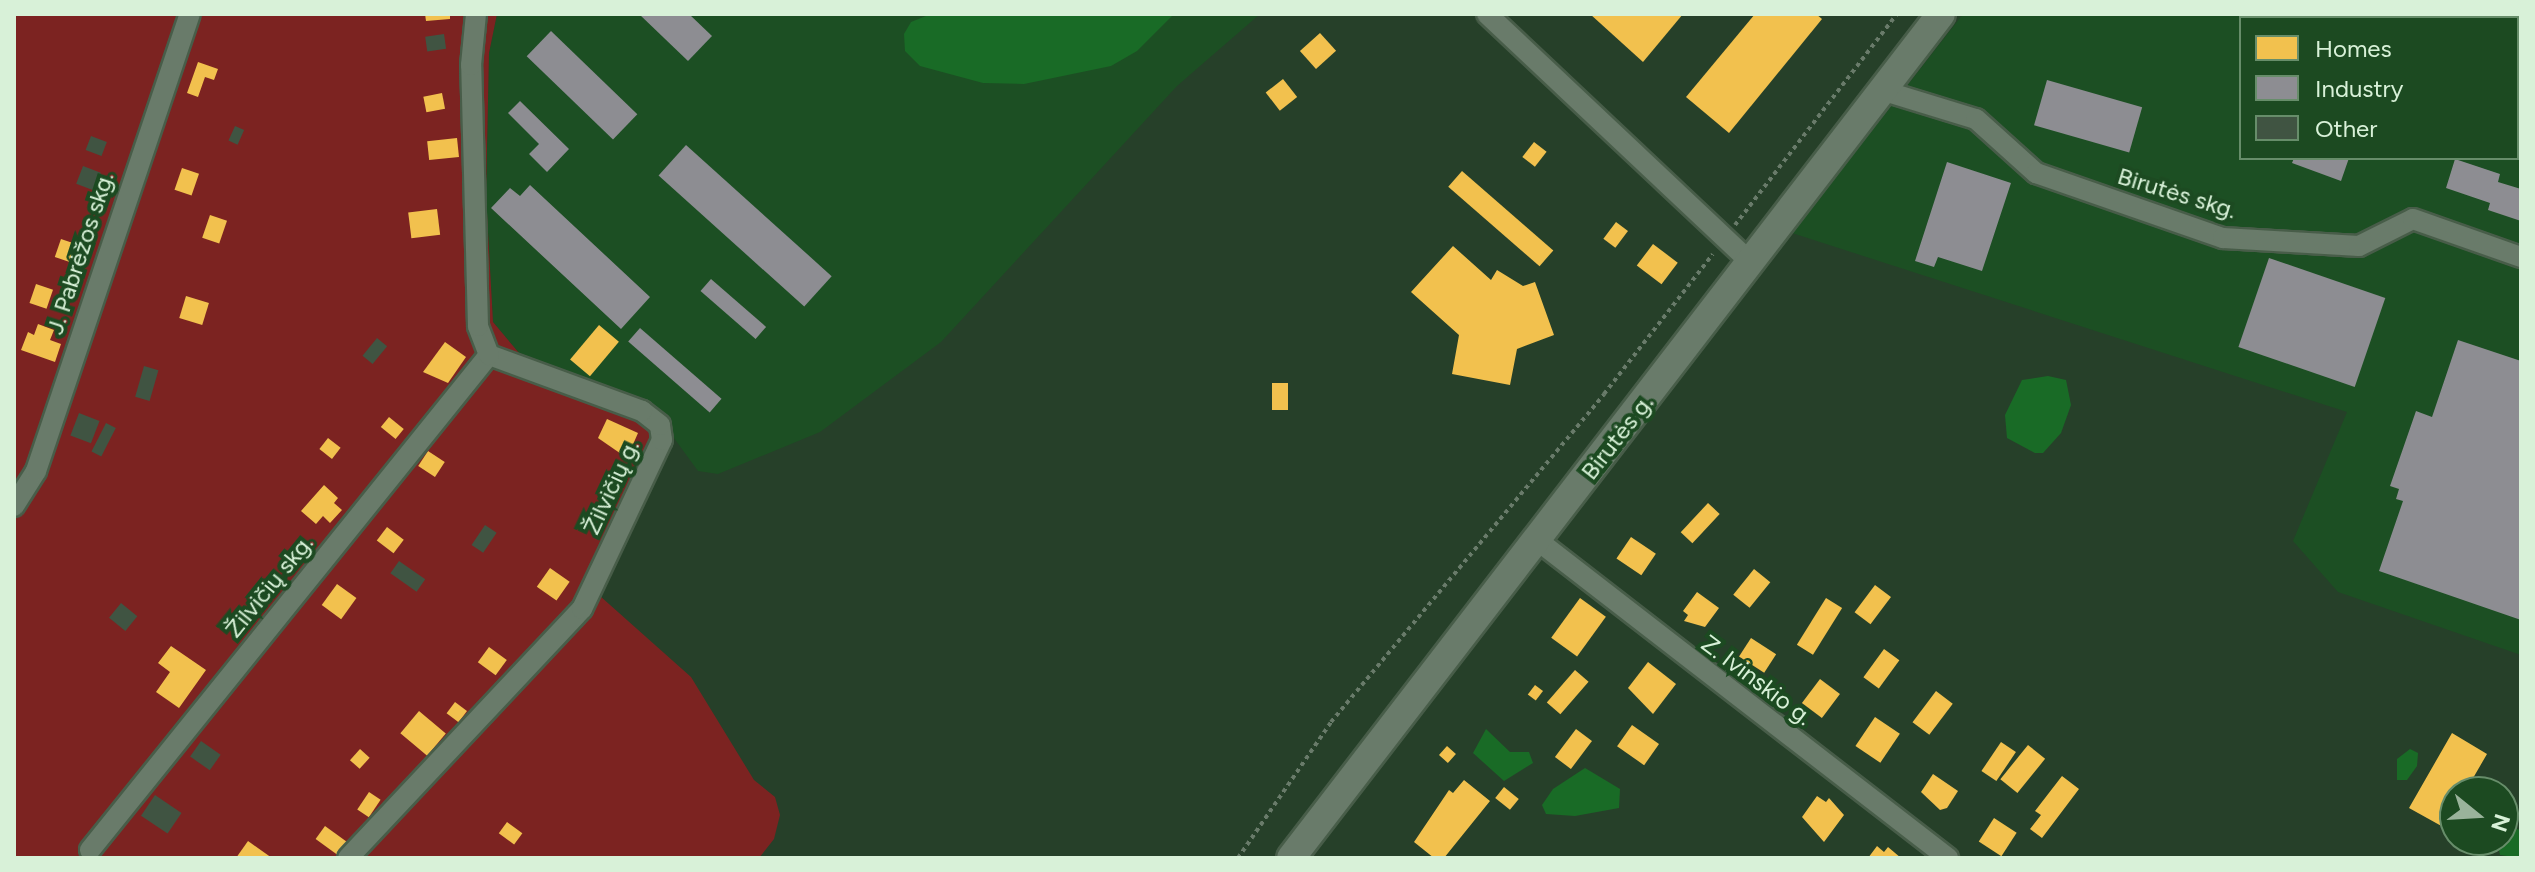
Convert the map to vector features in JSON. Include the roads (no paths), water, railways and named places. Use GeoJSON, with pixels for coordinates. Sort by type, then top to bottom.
{"type":"FeatureCollection","features":[{"type":"Feature","properties":{"kind":"main road","name":"Birutės g."},"geometry":{"type":"LineString","coordinates":[[1291,858],[1941,14]]}},
{"type":"Feature","properties":{"kind":"street","name":"J. Pabrėžos skg."},"geometry":{"type":"LineString","coordinates":[[14,506],[36,471],[190,14]]}},
{"type":"Feature","properties":{"kind":"street"},"geometry":{"type":"LineString","coordinates":[[476,14],[471,65],[478,326],[489,355]]}},
{"type":"Feature","properties":{"kind":"street"},"geometry":{"type":"LineString","coordinates":[[1487,14],[1751,263]]}},
{"type":"Feature","properties":{"kind":"street","name":"Birutės skg."},"geometry":{"type":"LineString","coordinates":[[1881,90],[1976,119],[2036,173],[2223,238],[2359,246],[2413,219],[2521,257]]}},
{"type":"Feature","properties":{"kind":"street","name":"Žilvičių skg."},"geometry":{"type":"LineString","coordinates":[[90,850],[489,355]]}},
{"type":"Feature","properties":{"kind":"street","name":"Žilvičių g."},"geometry":{"type":"LineString","coordinates":[[348,858],[582,609],[662,440],[660,425],[642,411],[489,355]]}},
{"type":"Feature","properties":{"kind":"street","name":"Z. Ivinskio g."},"geometry":{"type":"LineString","coordinates":[[1537,540],[1948,858]]}}]}
